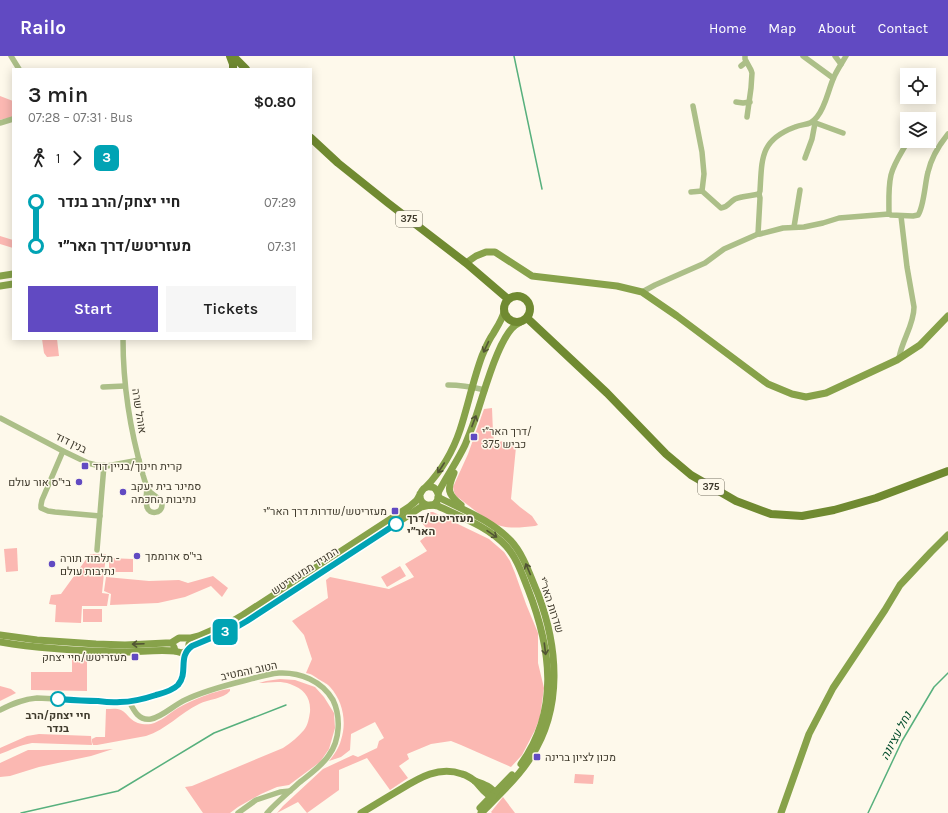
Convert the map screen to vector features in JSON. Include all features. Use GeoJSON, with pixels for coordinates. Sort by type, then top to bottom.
{"type":"FeatureCollection","features":[{"type":"Feature","properties":{"kind":"main road"},"geometry":{"type":"LineString","coordinates":[[230,56],[233,68]]}},
{"type":"Feature","properties":{"kind":"main road"},"geometry":{"type":"LineString","coordinates":[[233,56],[245,68]]}},
{"type":"Feature","properties":{"kind":"main road","name":"375"},"geometry":{"type":"LineString","coordinates":[[312,139],[338,163],[466,263],[508,299]]}},
{"type":"Feature","properties":{"kind":"main road"},"geometry":{"type":"LineString","coordinates":[[520,296],[528,301],[531,310],[527,318],[523,321],[513,322],[506,317],[503,307],[508,299],[511,297],[520,296]]}},
{"type":"Feature","properties":{"kind":"main road","name":"375"},"geometry":{"type":"LineString","coordinates":[[527,318],[607,393],[672,459],[691,475],[736,502],[771,514],[802,516],[834,510],[876,498],[948,471]]}},
{"type":"Feature","properties":{"kind":"street"},"geometry":{"type":"LineString","coordinates":[[11,56],[19,68]]}},
{"type":"Feature","properties":{"kind":"street"},"geometry":{"type":"LineString","coordinates":[[803,56],[833,78]]}},
{"type":"Feature","properties":{"kind":"street"},"geometry":{"type":"LineString","coordinates":[[835,56],[841,64]]}},
{"type":"Feature","properties":{"kind":"street"},"geometry":{"type":"LineString","coordinates":[[805,158],[812,139],[814,123],[821,110],[833,78],[846,56]]}},
{"type":"Feature","properties":{"kind":"street"},"geometry":{"type":"LineString","coordinates":[[744,61],[751,70],[750,102],[747,117]]}},
{"type":"Feature","properties":{"kind":"street"},"geometry":{"type":"LineString","coordinates":[[736,102],[750,102]]}},
{"type":"Feature","properties":{"kind":"street"},"geometry":{"type":"LineString","coordinates":[[693,106],[702,152],[704,174],[702,191]]}},
{"type":"Feature","properties":{"kind":"street"},"geometry":{"type":"LineString","coordinates":[[0,123],[12,119]]}},
{"type":"Feature","properties":{"kind":"street"},"geometry":{"type":"LineString","coordinates":[[758,234],[759,194],[762,164],[767,146],[787,130],[814,123],[843,132]]}},
{"type":"Feature","properties":{"kind":"street"},"geometry":{"type":"LineString","coordinates":[[642,292],[705,263],[724,249],[758,234],[783,228],[804,227],[839,218],[889,214],[901,216],[918,215],[920,212],[930,166],[938,148],[948,134]]}},
{"type":"Feature","properties":{"kind":"street"},"geometry":{"type":"LineString","coordinates":[[889,214],[889,189],[891,177],[897,160],[904,148]]}},
{"type":"Feature","properties":{"kind":"street"},"geometry":{"type":"LineString","coordinates":[[794,227],[800,190]]}},
{"type":"Feature","properties":{"kind":"street"},"geometry":{"type":"LineString","coordinates":[[691,192],[702,191],[721,208],[728,205],[734,199],[759,194]]}},
{"type":"Feature","properties":{"kind":"street"},"geometry":{"type":"LineString","coordinates":[[899,358],[914,313],[903,244],[901,216]]}},
{"type":"Feature","properties":{"kind":"street"},"geometry":{"type":"LineString","coordinates":[[466,263],[476,256],[486,252],[495,252],[532,276],[617,286],[642,292],[677,316],[768,384],[792,394],[806,397],[826,393],[899,358],[920,345],[948,316]]}},
{"type":"Feature","properties":{"kind":"street"},"geometry":{"type":"LineString","coordinates":[[0,276],[12,274]]}},
{"type":"Feature","properties":{"kind":"street"},"geometry":{"type":"LineString","coordinates":[[0,286],[12,284]]}},
{"type":"Feature","properties":{"kind":"street"},"geometry":{"type":"LineString","coordinates":[[459,457],[448,475],[436,502],[431,505],[424,504],[420,497],[421,491],[434,478],[451,453],[460,430],[472,387],[486,347],[504,312]]}},
{"type":"Feature","properties":{"kind":"street"},"geometry":{"type":"LineString","coordinates":[[477,517],[455,500],[451,495],[449,483],[467,439],[498,353],[514,324],[519,322]]}},
{"type":"Feature","properties":{"kind":"street","name":"אוהל שרה"},"geometry":{"type":"LineString","coordinates":[[123,340],[125,386],[131,429],[146,485]]}},
{"type":"Feature","properties":{"kind":"street"},"geometry":{"type":"LineString","coordinates":[[448,385],[460,385],[485,390]]}},
{"type":"Feature","properties":{"kind":"street"},"geometry":{"type":"LineString","coordinates":[[103,387],[125,386]]}},
{"type":"Feature","properties":{"kind":"street","name":"בנין דוד"},"geometry":{"type":"LineString","coordinates":[[0,418],[88,463],[104,466],[139,460]]}},
{"type":"Feature","properties":{"kind":"street"},"geometry":{"type":"LineString","coordinates":[[63,451],[40,505],[41,508],[55,512],[100,516]]}},
{"type":"Feature","properties":{"kind":"street"},"geometry":{"type":"LineString","coordinates":[[97,550],[104,466]]}},
{"type":"Feature","properties":{"kind":"street"},"geometry":{"type":"LineString","coordinates":[[426,487],[432,487],[437,491],[438,495]]}},
{"type":"Feature","properties":{"kind":"street","name":"המגיד ממעזריטש"},"geometry":{"type":"LineString","coordinates":[[0,635],[37,640],[125,645],[171,643],[180,639],[199,636],[244,615],[409,507],[416,501],[420,494]]}},
{"type":"Feature","properties":{"kind":"street","name":"שדרות האר\"י"},"geometry":{"type":"LineString","coordinates":[[438,495],[496,528],[517,548],[536,590],[545,616],[551,643],[554,695],[543,734],[531,758],[509,786],[494,795]]}},
{"type":"Feature","properties":{"kind":"street","name":"שדרות האר\"י"},"geometry":{"type":"LineString","coordinates":[[431,505],[438,506],[480,526],[506,546],[516,560],[521,571],[542,630],[548,674],[547,698],[543,720],[527,755],[494,795]]}},
{"type":"Feature","properties":{"kind":"street","name":"המגיד ממעזריטש"},"geometry":{"type":"LineString","coordinates":[[187,650],[192,646],[235,628],[247,621],[421,507],[431,505]]}},
{"type":"Feature","properties":{"kind":"street"},"geometry":{"type":"LineString","coordinates":[[781,813],[809,734],[833,688],[900,585],[948,535]]}},
{"type":"Feature","properties":{"kind":"street"},"geometry":{"type":"LineString","coordinates":[[0,710],[21,700],[36,698],[118,702],[129,702],[144,699],[163,693],[178,684],[183,672],[183,662],[183,658],[189,644],[188,641],[180,639],[174,644],[174,646],[183,662]]}},
{"type":"Feature","properties":{"kind":"street"},"geometry":{"type":"LineString","coordinates":[[0,642],[37,647],[96,651],[177,651],[182,653],[187,650]]}},
{"type":"Feature","properties":{"kind":"street","name":"הטוב והמטיב"},"geometry":{"type":"LineString","coordinates":[[129,702],[134,711],[141,718],[151,718],[156,717],[196,695],[224,686],[278,673],[297,675],[307,678],[314,681],[324,689],[331,697],[338,714],[339,724],[335,744],[330,754],[317,769],[290,791],[267,813]]}},
{"type":"Feature","properties":{"kind":"street"},"geometry":{"type":"LineString","coordinates":[[361,813],[424,775],[433,772],[457,772],[475,781],[482,789],[494,795]]}},
{"type":"Feature","properties":{"kind":"street"},"geometry":{"type":"LineString","coordinates":[[238,813],[256,800],[280,792],[290,791]]}},
{"type":"Feature","properties":{"kind":"street"},"geometry":{"type":"LineString","coordinates":[[476,813],[494,795]]}},
{"type":"Feature","properties":{"kind":"street"},"geometry":{"type":"LineString","coordinates":[[481,813],[494,795]]}},
{"type":"Feature","properties":{"kind":"shaded area"},"geometry":{"type":"Polygon","coordinates":[[[0,96],[12,101],[12,118],[0,120],[0,96]]]}},
{"type":"Feature","properties":{"kind":"shaded area"},"geometry":{"type":"Polygon","coordinates":[[[0,236],[12,240],[12,248],[0,244],[0,236]]]}},
{"type":"Feature","properties":{"kind":"shaded area"},"geometry":{"type":"Polygon","coordinates":[[[42,340],[57,340],[59,356],[47,357],[44,353],[42,340]]]}},
{"type":"Feature","properties":{"kind":"shaded area"},"geometry":{"type":"Polygon","coordinates":[[[492,408],[494,441],[513,442],[516,447],[511,499],[532,516],[538,525],[514,528],[501,526],[484,517],[456,496],[454,492],[453,487],[468,454],[484,409],[492,408]]]}},
{"type":"Feature","properties":{"kind":"shaded area"},"geometry":{"type":"Polygon","coordinates":[[[430,512],[433,512],[489,539],[504,552],[510,561],[538,633],[538,663],[544,688],[540,717],[535,730],[522,755],[511,767],[451,741],[431,744],[407,754],[409,759],[399,766],[408,778],[390,790],[367,758],[339,770],[339,790],[307,813],[298,802],[277,813],[323,769],[353,755],[358,757],[377,748],[379,741],[384,738],[375,722],[351,734],[350,750],[341,757],[329,761],[339,746],[343,733],[343,712],[338,699],[329,686],[306,673],[312,659],[304,635],[292,621],[328,598],[326,580],[330,577],[389,589],[414,577],[405,564],[427,551],[420,541],[430,533],[419,519],[430,512]]]}},
{"type":"Feature","properties":{"kind":"shaded area"},"geometry":{"type":"Polygon","coordinates":[[[17,548],[18,571],[6,572],[4,549],[17,548]]]}},
{"type":"Feature","properties":{"kind":"shaded area"},"geometry":{"type":"Polygon","coordinates":[[[90,554],[106,554],[102,593],[109,594],[107,606],[82,606],[81,623],[55,622],[56,605],[49,604],[51,595],[61,594],[90,554]]]}},
{"type":"Feature","properties":{"kind":"shaded area"},"geometry":{"type":"Polygon","coordinates":[[[109,558],[133,559],[133,572],[109,572],[109,558]]]}},
{"type":"Feature","properties":{"kind":"shaded area"},"geometry":{"type":"Polygon","coordinates":[[[400,566],[406,576],[387,587],[381,577],[400,566]]]}},
{"type":"Feature","properties":{"kind":"shaded area"},"geometry":{"type":"Polygon","coordinates":[[[213,576],[228,588],[222,597],[211,586],[185,597],[158,603],[110,605],[111,594],[104,591],[106,577],[149,581],[179,580],[188,583],[213,576]]]}},
{"type":"Feature","properties":{"kind":"shaded area"},"geometry":{"type":"Polygon","coordinates":[[[83,609],[102,609],[102,622],[83,622],[83,609]]]}},
{"type":"Feature","properties":{"kind":"shaded area"},"geometry":{"type":"Polygon","coordinates":[[[72,657],[87,657],[87,691],[31,690],[31,672],[72,672],[72,657]]]}},
{"type":"Feature","properties":{"kind":"shaded area"},"geometry":{"type":"Polygon","coordinates":[[[280,679],[295,680],[315,687],[324,697],[334,713],[335,728],[329,749],[320,762],[289,785],[277,787],[261,794],[230,813],[203,813],[185,787],[192,786],[283,748],[302,733],[305,728],[309,719],[310,707],[308,698],[303,691],[286,683],[259,683],[280,679]]]}},
{"type":"Feature","properties":{"kind":"shaded area"},"geometry":{"type":"Polygon","coordinates":[[[0,686],[11,689],[16,693],[0,701],[0,686]]]}},
{"type":"Feature","properties":{"kind":"shaded area"},"geometry":{"type":"Polygon","coordinates":[[[230,689],[230,691],[224,696],[203,702],[167,726],[146,736],[93,745],[92,739],[96,737],[105,737],[106,709],[119,709],[137,723],[151,724],[196,699],[218,691],[230,689]]]}},
{"type":"Feature","properties":{"kind":"shaded area"},"geometry":{"type":"Polygon","coordinates":[[[39,734],[91,736],[92,745],[32,743],[0,754],[0,748],[27,736],[39,734]]]}},
{"type":"Feature","properties":{"kind":"shaded area"},"geometry":{"type":"Polygon","coordinates":[[[113,749],[91,756],[39,767],[10,776],[0,777],[0,763],[28,750],[113,749]]]}},
{"type":"Feature","properties":{"kind":"shaded area"},"geometry":{"type":"Polygon","coordinates":[[[575,774],[594,775],[593,784],[574,783],[575,774]]]}},
{"type":"Feature","properties":{"kind":"shaded area"},"geometry":{"type":"Polygon","coordinates":[[[503,797],[515,813],[491,812],[503,797]]]}},
{"type":"Feature","properties":{"kind":"waterway"},"geometry":{"type":"LineString","coordinates":[[514,56],[542,189]]}},
{"type":"Feature","properties":{"kind":"waterway","name":"נחל עציונה"},"geometry":{"type":"LineString","coordinates":[[868,813],[902,741],[934,687],[948,673]]}},
{"type":"Feature","properties":{"kind":"waterway"},"geometry":{"type":"LineString","coordinates":[[21,813],[118,791],[214,733],[286,705]]}},
{"type":"Feature","properties":{"kind":"bus line","name":"3"},"geometry":{"type":"LineString","coordinates":[[58,699],[129,702],[144,699],[172,689],[181,679],[183,672],[183,658],[188,649],[192,646],[235,628],[247,621],[396,524]]}},
{"type":"Feature","properties":{"kind":"place","name":"דרך האר״י/ כביש 375"},"geometry":{"type":"Point","coordinates":[474,437]}},
{"type":"Feature","properties":{"kind":"place","name":"קרית חינוך/בניין דוד"},"geometry":{"type":"Point","coordinates":[85,466]}},
{"type":"Feature","properties":{"kind":"place","name":"בי\"ס אור עולם"},"geometry":{"type":"Point","coordinates":[79,482]}},
{"type":"Feature","properties":{"kind":"place","name":"סמינר בית יעקב נתיבות החכמה"},"geometry":{"type":"Point","coordinates":[123,492]}},
{"type":"Feature","properties":{"kind":"place","name":"מעזריטש/שדרות דרך האר״י"},"geometry":{"type":"Point","coordinates":[395,511]}},
{"type":"Feature","properties":{"kind":"place","name":"מעזריטש/דרך האר״י"},"geometry":{"type":"Point","coordinates":[396,524]}},
{"type":"Feature","properties":{"kind":"place","name":"בי\"ס ארוממך"},"geometry":{"type":"Point","coordinates":[137,556]}},
{"type":"Feature","properties":{"kind":"place","name":"תלמוד תורה - נתיבות עולם"},"geometry":{"type":"Point","coordinates":[52,564]}},
{"type":"Feature","properties":{"kind":"place","name":"מעזריטש/חיי יצחק"},"geometry":{"type":"Point","coordinates":[135,657]}},
{"type":"Feature","properties":{"kind":"place","name":"חיי יצחק/הרב בנדר"},"geometry":{"type":"Point","coordinates":[58,699]}},
{"type":"Feature","properties":{"kind":"place","name":"מכון לציון ברינה"},"geometry":{"type":"Point","coordinates":[537,757]}}]}
